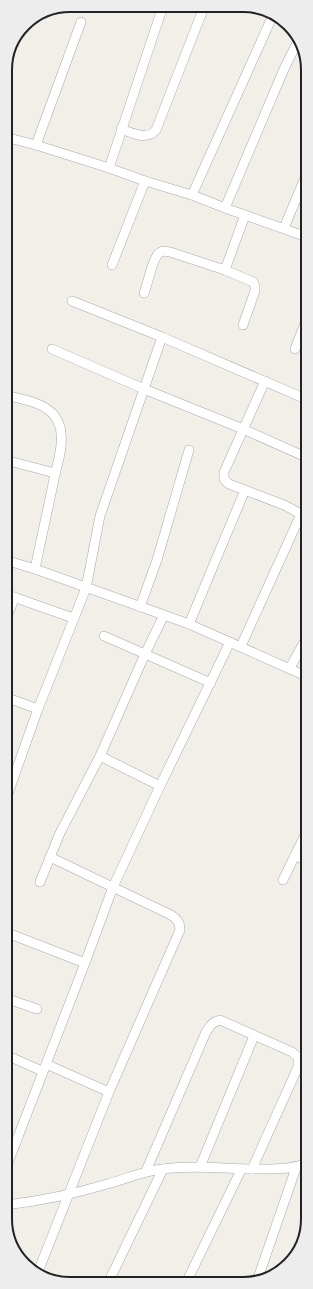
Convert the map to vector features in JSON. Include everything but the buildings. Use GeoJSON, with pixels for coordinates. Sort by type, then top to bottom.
{"type":"FeatureCollection","features":[{"type":"Feature","properties":{"kind":"street"},"geometry":{"type":"LineString","coordinates":[[109,168],[161,12]]}},
{"type":"Feature","properties":{"kind":"street"},"geometry":{"type":"LineString","coordinates":[[121,129],[146,136],[152,134],[156,130],[202,12]]}},
{"type":"Feature","properties":{"kind":"street"},"geometry":{"type":"LineString","coordinates":[[192,195],[271,19]]}},
{"type":"Feature","properties":{"kind":"street"},"geometry":{"type":"LineString","coordinates":[[36,145],[81,22]]}},
{"type":"Feature","properties":{"kind":"street"},"geometry":{"type":"LineString","coordinates":[[225,208],[284,69],[296,46]]}},
{"type":"Feature","properties":{"kind":"street"},"geometry":{"type":"LineString","coordinates":[[12,139],[36,145],[192,195],[301,234]]}},
{"type":"Feature","properties":{"kind":"street"},"geometry":{"type":"LineString","coordinates":[[112,265],[145,181]]}},
{"type":"Feature","properties":{"kind":"street"},"geometry":{"type":"LineString","coordinates":[[284,228],[301,188]]}},
{"type":"Feature","properties":{"kind":"street"},"geometry":{"type":"LineString","coordinates":[[225,270],[245,215]]}},
{"type":"Feature","properties":{"kind":"street"},"geometry":{"type":"LineString","coordinates":[[144,293],[158,254],[164,251],[170,252],[250,279],[255,286],[255,290],[244,325]]}},
{"type":"Feature","properties":{"kind":"street"},"geometry":{"type":"LineString","coordinates":[[72,301],[162,337],[301,397]]}},
{"type":"Feature","properties":{"kind":"street"},"geometry":{"type":"LineString","coordinates":[[295,349],[301,333]]}},
{"type":"Feature","properties":{"kind":"street"},"geometry":{"type":"LineString","coordinates":[[12,782],[38,709],[86,588],[100,516],[162,337]]}},
{"type":"Feature","properties":{"kind":"street"},"geometry":{"type":"LineString","coordinates":[[52,349],[301,455]]}},
{"type":"Feature","properties":{"kind":"street"},"geometry":{"type":"LineString","coordinates":[[265,381],[224,476],[225,482],[284,505],[301,515]]}},
{"type":"Feature","properties":{"kind":"street"},"geometry":{"type":"LineString","coordinates":[[12,397],[43,407],[53,414],[59,424],[61,434],[61,445],[35,569]]}},
{"type":"Feature","properties":{"kind":"street"},"geometry":{"type":"LineString","coordinates":[[140,607],[157,560],[189,450]]}},
{"type":"Feature","properties":{"kind":"street"},"geometry":{"type":"LineString","coordinates":[[12,462],[55,473]]}},
{"type":"Feature","properties":{"kind":"street"},"geometry":{"type":"LineString","coordinates":[[189,624],[245,490]]}},
{"type":"Feature","properties":{"kind":"street"},"geometry":{"type":"LineString","coordinates":[[241,646],[301,523]]}},
{"type":"Feature","properties":{"kind":"street"},"geometry":{"type":"LineString","coordinates":[[12,562],[189,624],[301,674]]}},
{"type":"Feature","properties":{"kind":"street"},"geometry":{"type":"LineString","coordinates":[[12,603],[14,597],[73,618]]}},
{"type":"Feature","properties":{"kind":"street"},"geometry":{"type":"LineString","coordinates":[[40,882],[60,833],[100,756],[164,615]]}},
{"type":"Feature","properties":{"kind":"street"},"geometry":{"type":"LineString","coordinates":[[104,636],[211,683]]}},
{"type":"Feature","properties":{"kind":"street"},"geometry":{"type":"LineString","coordinates":[[12,1152],[85,963],[112,888],[230,642]]}},
{"type":"Feature","properties":{"kind":"street"},"geometry":{"type":"LineString","coordinates":[[290,668],[301,648]]}},
{"type":"Feature","properties":{"kind":"street"},"geometry":{"type":"LineString","coordinates":[[12,700],[38,709]]}},
{"type":"Feature","properties":{"kind":"street"},"geometry":{"type":"LineString","coordinates":[[100,756],[160,786]]}},
{"type":"Feature","properties":{"kind":"street"},"geometry":{"type":"LineString","coordinates":[[283,880],[301,843]]}},
{"type":"Feature","properties":{"kind":"street"},"geometry":{"type":"LineString","coordinates":[[295,855],[301,858]]}},
{"type":"Feature","properties":{"kind":"street"},"geometry":{"type":"LineString","coordinates":[[40,1268],[109,1092],[180,930],[180,925],[177,919],[171,915],[50,857]]}},
{"type":"Feature","properties":{"kind":"street"},"geometry":{"type":"LineString","coordinates":[[12,934],[85,963]]}},
{"type":"Feature","properties":{"kind":"street"},"geometry":{"type":"LineString","coordinates":[[12,1000],[37,1009]]}},
{"type":"Feature","properties":{"kind":"street"},"geometry":{"type":"LineString","coordinates":[[146,1171],[211,1024],[214,1021],[220,1020],[292,1052],[298,1058],[298,1067],[252,1169]]}},
{"type":"Feature","properties":{"kind":"street"},"geometry":{"type":"LineString","coordinates":[[200,1167],[254,1036]]}},
{"type":"Feature","properties":{"kind":"street"},"geometry":{"type":"LineString","coordinates":[[12,1057],[44,1067],[109,1092]]}},
{"type":"Feature","properties":{"kind":"street"},"geometry":{"type":"LineString","coordinates":[[12,1204],[68,1195],[108,1184],[146,1171],[181,1166],[241,1170],[296,1168],[301,1166]]}},
{"type":"Feature","properties":{"kind":"street"},"geometry":{"type":"LineString","coordinates":[[259,1275],[296,1168]]}},
{"type":"Feature","properties":{"kind":"street"},"geometry":{"type":"LineString","coordinates":[[111,1277],[163,1169]]}},
{"type":"Feature","properties":{"kind":"street"},"geometry":{"type":"LineString","coordinates":[[189,1277],[241,1170]]}}]}
